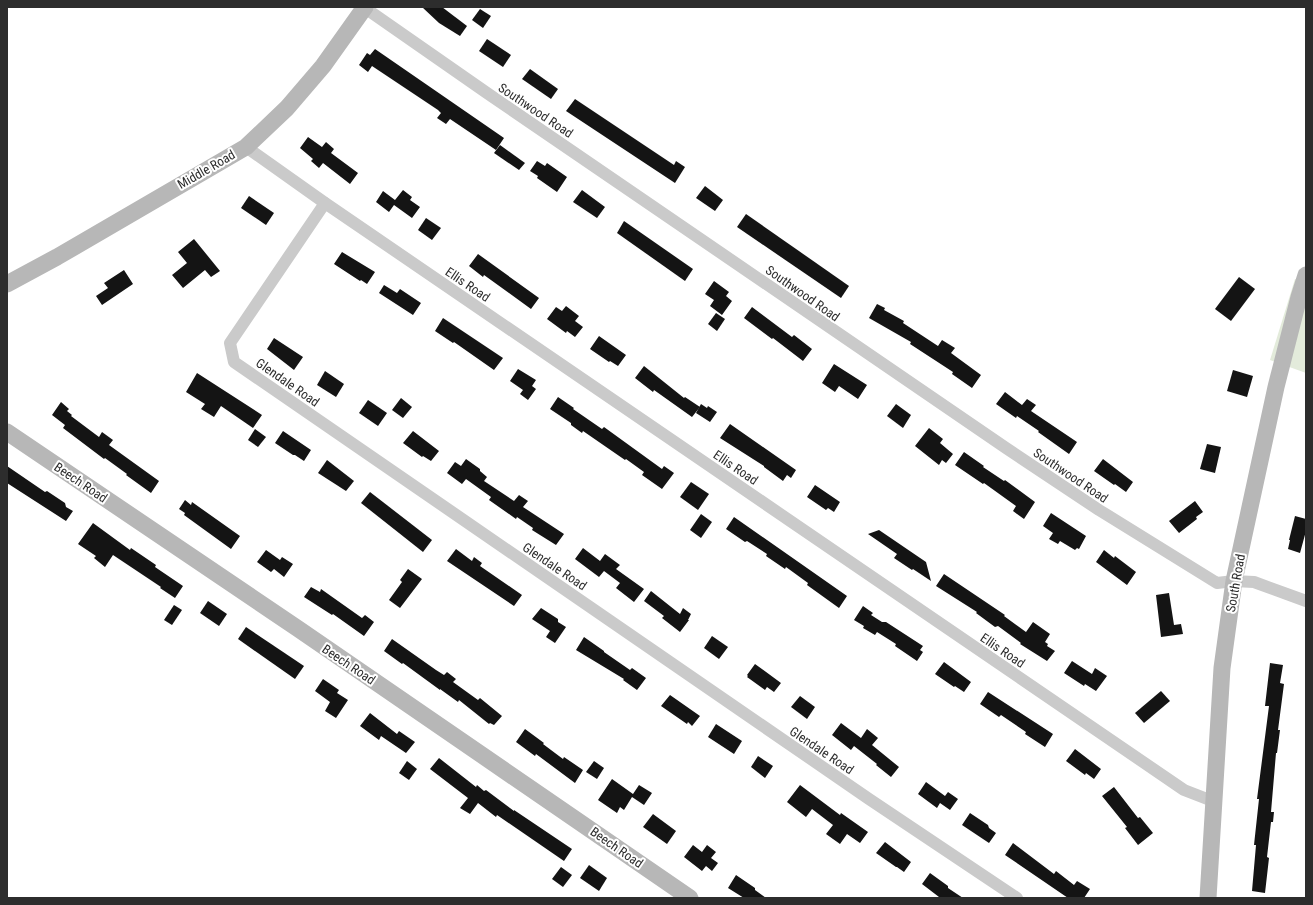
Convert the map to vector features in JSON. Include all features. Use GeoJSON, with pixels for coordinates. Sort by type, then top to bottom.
{"type":"FeatureCollection","features":[{"type":"Feature","properties":{"kind":"street","name":"Middle Road"},"geometry":{"type":"LineString","coordinates":[[7,284],[57,257],[246,146],[287,108],[323,66],[365,7]]}},
{"type":"Feature","properties":{"kind":"street","name":"Southwood Road"},"geometry":{"type":"LineString","coordinates":[[365,7],[862,350],[1098,510],[1216,583],[1234,581],[1254,582],[1306,601]]}},
{"type":"Feature","properties":{"kind":"street","name":"Ellis Road"},"geometry":{"type":"LineString","coordinates":[[246,146],[325,203],[1184,790],[1215,802]]}},
{"type":"Feature","properties":{"kind":"street","name":"Glendale Road"},"geometry":{"type":"LineString","coordinates":[[325,203],[230,343],[234,362],[1017,898]]}},
{"type":"Feature","properties":{"kind":"street","name":"South Road"},"geometry":{"type":"LineString","coordinates":[[1208,898],[1222,668],[1234,581],[1276,387],[1306,275]]}},
{"type":"Feature","properties":{"kind":"street","name":"Beech Road"},"geometry":{"type":"LineString","coordinates":[[7,432],[310,637],[690,898]]}},
{"type":"Feature","properties":{"kind":"green space"},"geometry":{"type":"Polygon","coordinates":[[[1295,279],[1306,283],[1306,373],[1270,360],[1295,279]]]}},
{"type":"Feature","properties":{"kind":"building"},"geometry":{"type":"Polygon","coordinates":[[[422,7],[442,7],[467,26],[460,36],[439,23],[422,7]]]}},
{"type":"Feature","properties":{"kind":"building"},"geometry":{"type":"Polygon","coordinates":[[[480,9],[491,16],[483,28],[472,20],[480,9]]]}},
{"type":"Feature","properties":{"kind":"building"},"geometry":{"type":"Polygon","coordinates":[[[487,39],[511,55],[503,67],[479,51],[487,39]]]}},
{"type":"Feature","properties":{"kind":"building"},"geometry":{"type":"Polygon","coordinates":[[[375,49],[504,138],[496,150],[450,119],[446,124],[437,118],[441,113],[438,110],[372,66],[368,72],[359,65],[367,53],[370,55],[375,49]]]}},
{"type":"Feature","properties":{"kind":"building"},"geometry":{"type":"Polygon","coordinates":[[[530,69],[558,89],[551,99],[522,79],[530,69]]]}},
{"type":"Feature","properties":{"kind":"building"},"geometry":{"type":"Polygon","coordinates":[[[575,99],[674,165],[676,161],[685,167],[675,183],[566,111],[575,99]]]}},
{"type":"Feature","properties":{"kind":"building"},"geometry":{"type":"Polygon","coordinates":[[[308,137],[322,147],[326,142],[334,149],[331,153],[358,173],[350,184],[323,163],[319,168],[311,161],[313,159],[300,148],[308,137]]]}},
{"type":"Feature","properties":{"kind":"building"},"geometry":{"type":"Polygon","coordinates":[[[500,145],[525,163],[519,170],[494,153],[500,145]]]}},
{"type":"Feature","properties":{"kind":"building"},"geometry":{"type":"Polygon","coordinates":[[[537,161],[545,166],[547,163],[567,177],[557,192],[537,178],[538,176],[530,171],[537,161]]]}},
{"type":"Feature","properties":{"kind":"building"},"geometry":{"type":"Polygon","coordinates":[[[705,186],[723,200],[715,211],[696,198],[705,186]]]}},
{"type":"Feature","properties":{"kind":"building"},"geometry":{"type":"Polygon","coordinates":[[[403,190],[412,197],[410,200],[420,207],[412,218],[394,205],[389,212],[376,202],[383,191],[395,200],[403,190]]]}},
{"type":"Feature","properties":{"kind":"building"},"geometry":{"type":"Polygon","coordinates":[[[582,190],[605,207],[597,218],[573,202],[582,190]]]}},
{"type":"Feature","properties":{"kind":"building"},"geometry":{"type":"Polygon","coordinates":[[[249,196],[274,213],[266,225],[241,208],[249,196]]]}},
{"type":"Feature","properties":{"kind":"building"},"geometry":{"type":"Polygon","coordinates":[[[746,214],[849,286],[841,298],[737,227],[746,214]]]}},
{"type":"Feature","properties":{"kind":"building"},"geometry":{"type":"Polygon","coordinates":[[[426,218],[441,228],[432,240],[418,230],[426,218]]]}},
{"type":"Feature","properties":{"kind":"building"},"geometry":{"type":"Polygon","coordinates":[[[624,221],[693,269],[685,281],[617,233],[624,221]]]}},
{"type":"Feature","properties":{"kind":"building"},"geometry":{"type":"Polygon","coordinates":[[[194,239],[220,271],[211,277],[205,270],[183,288],[172,275],[187,263],[178,252],[194,239]]]}},
{"type":"Feature","properties":{"kind":"building"},"geometry":{"type":"Polygon","coordinates":[[[342,252],[375,272],[367,284],[334,264],[342,252]]]}},
{"type":"Feature","properties":{"kind":"building"},"geometry":{"type":"Polygon","coordinates":[[[478,254],[539,298],[531,309],[469,266],[478,254]]]}},
{"type":"Feature","properties":{"kind":"building"},"geometry":{"type":"Polygon","coordinates":[[[124,270],[133,284],[102,305],[96,296],[108,288],[104,283],[124,270]]]}},
{"type":"Feature","properties":{"kind":"building"},"geometry":{"type":"Polygon","coordinates":[[[1239,277],[1255,289],[1231,321],[1215,309],[1239,277]]]}},
{"type":"Feature","properties":{"kind":"building"},"geometry":{"type":"Polygon","coordinates":[[[714,281],[729,292],[726,296],[732,301],[722,315],[710,306],[714,300],[705,294],[714,281]]]}},
{"type":"Feature","properties":{"kind":"building"},"geometry":{"type":"Polygon","coordinates":[[[384,285],[397,293],[400,289],[421,303],[413,315],[379,293],[384,285]]]}},
{"type":"Feature","properties":{"kind":"building"},"geometry":{"type":"Polygon","coordinates":[[[877,304],[885,308],[884,310],[904,321],[903,323],[938,346],[942,340],[955,348],[951,353],[981,375],[972,388],[952,374],[953,372],[910,344],[911,342],[869,318],[877,304]]]}},
{"type":"Feature","properties":{"kind":"building"},"geometry":{"type":"Polygon","coordinates":[[[566,306],[579,316],[575,321],[583,327],[575,337],[567,331],[566,333],[547,319],[556,307],[562,311],[566,306]]]}},
{"type":"Feature","properties":{"kind":"building"},"geometry":{"type":"Polygon","coordinates":[[[752,307],[792,337],[794,335],[812,349],[803,361],[744,318],[752,307]]]}},
{"type":"Feature","properties":{"kind":"building"},"geometry":{"type":"Polygon","coordinates":[[[716,313],[725,319],[717,331],[708,324],[716,313]]]}},
{"type":"Feature","properties":{"kind":"building"},"geometry":{"type":"Polygon","coordinates":[[[443,318],[503,358],[494,370],[454,342],[453,343],[435,331],[443,318]]]}},
{"type":"Feature","properties":{"kind":"building"},"geometry":{"type":"Polygon","coordinates":[[[599,336],[626,355],[618,366],[610,361],[609,362],[590,349],[599,336]]]}},
{"type":"Feature","properties":{"kind":"building"},"geometry":{"type":"Polygon","coordinates":[[[274,338],[303,357],[294,370],[267,349],[274,338]]]}},
{"type":"Feature","properties":{"kind":"building"},"geometry":{"type":"Polygon","coordinates":[[[834,364],[867,385],[858,399],[839,386],[835,392],[822,383],[834,364]]]}},
{"type":"Feature","properties":{"kind":"building"},"geometry":{"type":"Polygon","coordinates":[[[644,366],[684,398],[685,397],[700,407],[692,417],[654,390],[653,392],[635,378],[644,366]]]}},
{"type":"Feature","properties":{"kind":"building"},"geometry":{"type":"Polygon","coordinates":[[[518,369],[536,380],[532,386],[536,389],[528,400],[520,394],[523,390],[510,381],[518,369]]]}},
{"type":"Feature","properties":{"kind":"building"},"geometry":{"type":"Polygon","coordinates":[[[1233,370],[1253,376],[1247,397],[1227,391],[1233,370]]]}},
{"type":"Feature","properties":{"kind":"building"},"geometry":{"type":"Polygon","coordinates":[[[325,371],[344,384],[336,397],[317,385],[325,371]]]}},
{"type":"Feature","properties":{"kind":"building"},"geometry":{"type":"Polygon","coordinates":[[[197,373],[262,415],[253,428],[221,406],[214,417],[201,409],[205,404],[186,392],[197,373]]]}},
{"type":"Feature","properties":{"kind":"building"},"geometry":{"type":"Polygon","coordinates":[[[1005,392],[1022,405],[1027,399],[1036,405],[1031,411],[1077,442],[1069,454],[1038,432],[1039,431],[1017,416],[1016,418],[996,404],[1005,392]]]}},
{"type":"Feature","properties":{"kind":"building"},"geometry":{"type":"Polygon","coordinates":[[[558,397],[602,429],[604,427],[662,469],[664,466],[674,473],[662,489],[642,475],[644,472],[626,459],[625,460],[583,431],[582,433],[571,425],[571,423],[550,409],[558,397]]]}},
{"type":"Feature","properties":{"kind":"building"},"geometry":{"type":"Polygon","coordinates":[[[401,398],[412,407],[403,418],[392,410],[401,398]]]}},
{"type":"Feature","properties":{"kind":"building"},"geometry":{"type":"Polygon","coordinates":[[[368,400],[387,413],[378,426],[359,413],[368,400]]]}},
{"type":"Feature","properties":{"kind":"building"},"geometry":{"type":"Polygon","coordinates":[[[61,402],[69,409],[67,411],[72,415],[71,416],[99,437],[102,432],[113,440],[109,445],[159,481],[151,493],[63,428],[65,425],[52,415],[61,402]]]}},
{"type":"Feature","properties":{"kind":"building"},"geometry":{"type":"Polygon","coordinates":[[[701,404],[707,408],[708,406],[717,412],[710,422],[696,413],[701,404]]]}},
{"type":"Feature","properties":{"kind":"building"},"geometry":{"type":"Polygon","coordinates":[[[896,404],[911,415],[903,428],[887,416],[896,404]]]}},
{"type":"Feature","properties":{"kind":"building"},"geometry":{"type":"Polygon","coordinates":[[[730,424],[796,470],[791,478],[787,475],[783,481],[764,466],[720,438],[730,424]]]}},
{"type":"Feature","properties":{"kind":"building"},"geometry":{"type":"Polygon","coordinates":[[[929,428],[943,439],[940,443],[953,454],[946,463],[942,460],[939,465],[915,446],[929,428]]]}},
{"type":"Feature","properties":{"kind":"building"},"geometry":{"type":"Polygon","coordinates":[[[255,429],[266,437],[258,447],[248,440],[255,429]]]}},
{"type":"Feature","properties":{"kind":"building"},"geometry":{"type":"Polygon","coordinates":[[[283,431],[311,450],[304,461],[275,443],[283,431]]]}},
{"type":"Feature","properties":{"kind":"building"},"geometry":{"type":"Polygon","coordinates":[[[413,431],[439,451],[431,461],[423,456],[422,457],[403,443],[413,431]]]}},
{"type":"Feature","properties":{"kind":"building"},"geometry":{"type":"Polygon","coordinates":[[[1207,444],[1221,447],[1215,473],[1200,469],[1207,444]]]}},
{"type":"Feature","properties":{"kind":"building"},"geometry":{"type":"Polygon","coordinates":[[[964,452],[984,466],[983,467],[1004,481],[1005,480],[1035,502],[1024,519],[1013,511],[1016,506],[984,483],[983,484],[955,465],[964,452]]]}},
{"type":"Feature","properties":{"kind":"building"},"geometry":{"type":"Polygon","coordinates":[[[466,459],[480,469],[480,471],[487,477],[484,481],[514,501],[519,495],[528,501],[523,507],[564,534],[556,545],[532,530],[533,528],[517,517],[516,519],[489,500],[491,497],[466,479],[462,484],[447,473],[455,462],[461,466],[466,459]]]}},
{"type":"Feature","properties":{"kind":"building"},"geometry":{"type":"Polygon","coordinates":[[[1103,459],[1133,482],[1126,492],[1094,471],[1103,459]]]}},
{"type":"Feature","properties":{"kind":"building"},"geometry":{"type":"Polygon","coordinates":[[[327,460],[354,481],[346,491],[318,473],[327,460]]]}},
{"type":"Feature","properties":{"kind":"building"},"geometry":{"type":"Polygon","coordinates":[[[7,466],[45,492],[47,491],[65,503],[66,507],[73,511],[66,521],[7,483],[7,466]]]}},
{"type":"Feature","properties":{"kind":"building"},"geometry":{"type":"Polygon","coordinates":[[[691,482],[709,494],[698,510],[680,497],[691,482]]]}},
{"type":"Feature","properties":{"kind":"building"},"geometry":{"type":"Polygon","coordinates":[[[815,485],[840,502],[834,512],[828,508],[826,510],[807,497],[815,485]]]}},
{"type":"Feature","properties":{"kind":"building"},"geometry":{"type":"Polygon","coordinates":[[[370,492],[432,540],[423,552],[361,503],[370,492]]]}},
{"type":"Feature","properties":{"kind":"building"},"geometry":{"type":"Polygon","coordinates":[[[185,500],[191,505],[192,502],[240,536],[231,549],[184,515],[185,513],[179,509],[185,500]]]}},
{"type":"Feature","properties":{"kind":"building"},"geometry":{"type":"Polygon","coordinates":[[[1195,501],[1203,512],[1196,517],[1197,519],[1179,533],[1169,521],[1195,501]]]}},
{"type":"Feature","properties":{"kind":"building"},"geometry":{"type":"Polygon","coordinates":[[[1051,513],[1086,536],[1079,549],[1077,548],[1075,550],[1060,541],[1058,544],[1049,539],[1053,533],[1043,526],[1051,513]]]}},
{"type":"Feature","properties":{"kind":"building"},"geometry":{"type":"Polygon","coordinates":[[[701,514],[712,522],[701,538],[690,530],[701,514]]]}},
{"type":"Feature","properties":{"kind":"building"},"geometry":{"type":"Polygon","coordinates":[[[1295,516],[1306,519],[1306,531],[1300,553],[1288,549],[1295,516]]]}},
{"type":"Feature","properties":{"kind":"building"},"geometry":{"type":"Polygon","coordinates":[[[734,517],[847,596],[839,608],[807,585],[808,583],[786,567],[785,569],[766,556],[767,554],[747,541],[745,542],[726,529],[734,517]]]}},
{"type":"Feature","properties":{"kind":"building"},"geometry":{"type":"Polygon","coordinates":[[[93,523],[130,550],[131,548],[156,565],[155,567],[183,586],[175,598],[113,555],[105,567],[94,558],[96,556],[78,544],[93,523]]]}},
{"type":"Feature","properties":{"kind":"building"},"geometry":{"type":"Polygon","coordinates":[[[879,530],[926,562],[931,581],[894,558],[897,554],[868,534],[879,530]]]}},
{"type":"Feature","properties":{"kind":"building"},"geometry":{"type":"Polygon","coordinates":[[[583,548],[600,561],[605,554],[620,565],[616,569],[644,589],[634,602],[616,588],[620,583],[604,571],[599,577],[575,559],[583,548]]]}},
{"type":"Feature","properties":{"kind":"building"},"geometry":{"type":"Polygon","coordinates":[[[456,549],[472,561],[474,557],[482,563],[480,566],[522,595],[514,606],[447,561],[456,549]]]}},
{"type":"Feature","properties":{"kind":"building"},"geometry":{"type":"Polygon","coordinates":[[[266,550],[280,560],[282,557],[293,564],[284,577],[274,569],[271,572],[257,562],[266,550]]]}},
{"type":"Feature","properties":{"kind":"building"},"geometry":{"type":"Polygon","coordinates":[[[1104,550],[1114,558],[1115,556],[1136,572],[1127,585],[1096,562],[1104,550]]]}},
{"type":"Feature","properties":{"kind":"building"},"geometry":{"type":"Polygon","coordinates":[[[408,569],[422,579],[400,608],[389,600],[402,582],[400,580],[408,569]]]}},
{"type":"Feature","properties":{"kind":"building"},"geometry":{"type":"Polygon","coordinates":[[[944,574],[1005,615],[1004,616],[1026,632],[1033,622],[1050,634],[1045,642],[1048,644],[1047,646],[1055,651],[1047,661],[1020,644],[1021,643],[998,626],[995,627],[976,613],[977,612],[936,586],[944,574]]]}},
{"type":"Feature","properties":{"kind":"building"},"geometry":{"type":"Polygon","coordinates":[[[311,587],[320,592],[321,589],[362,618],[365,615],[374,622],[364,636],[333,614],[332,615],[304,597],[311,587]]]}},
{"type":"Feature","properties":{"kind":"building"},"geometry":{"type":"Polygon","coordinates":[[[651,591],[680,614],[683,608],[691,614],[689,620],[680,632],[662,618],[664,616],[644,601],[651,591]]]}},
{"type":"Feature","properties":{"kind":"building"},"geometry":{"type":"Polygon","coordinates":[[[1169,593],[1174,625],[1181,624],[1183,634],[1161,637],[1156,595],[1169,593]]]}},
{"type":"Feature","properties":{"kind":"building"},"geometry":{"type":"Polygon","coordinates":[[[208,601],[227,614],[219,626],[200,613],[208,601]]]}},
{"type":"Feature","properties":{"kind":"building"},"geometry":{"type":"Polygon","coordinates":[[[174,605],[182,610],[172,625],[164,620],[174,605]]]}},
{"type":"Feature","properties":{"kind":"building"},"geometry":{"type":"Polygon","coordinates":[[[863,606],[873,613],[871,615],[882,622],[886,622],[923,646],[920,650],[923,652],[917,661],[895,646],[896,644],[877,632],[875,635],[863,628],[864,626],[854,620],[863,606]]]}},
{"type":"Feature","properties":{"kind":"building"},"geometry":{"type":"Polygon","coordinates":[[[541,608],[558,619],[558,622],[566,627],[555,643],[546,637],[550,631],[532,619],[541,608]]]}},
{"type":"Feature","properties":{"kind":"building"},"geometry":{"type":"Polygon","coordinates":[[[246,627],[304,666],[295,679],[238,639],[246,627]]]}},
{"type":"Feature","properties":{"kind":"building"},"geometry":{"type":"Polygon","coordinates":[[[712,636],[728,647],[719,659],[704,648],[712,636]]]}},
{"type":"Feature","properties":{"kind":"building"},"geometry":{"type":"Polygon","coordinates":[[[584,637],[630,670],[632,668],[646,678],[637,690],[623,680],[624,679],[576,650],[584,637]]]}},
{"type":"Feature","properties":{"kind":"building"},"geometry":{"type":"Polygon","coordinates":[[[392,639],[444,675],[447,672],[456,679],[453,682],[478,700],[480,698],[502,716],[494,725],[489,724],[459,700],[458,702],[403,663],[402,664],[384,651],[392,639]]]}},
{"type":"Feature","properties":{"kind":"building"},"geometry":{"type":"Polygon","coordinates":[[[1072,661],[1092,674],[1095,668],[1107,676],[1096,691],[1085,684],[1084,686],[1064,673],[1072,661]]]}},
{"type":"Feature","properties":{"kind":"building"},"geometry":{"type":"Polygon","coordinates":[[[944,662],[971,682],[964,692],[935,674],[944,662]]]}},
{"type":"Feature","properties":{"kind":"building"},"geometry":{"type":"Polygon","coordinates":[[[1270,663],[1283,665],[1280,683],[1284,684],[1278,730],[1280,730],[1276,753],[1271,812],[1274,812],[1273,822],[1271,822],[1267,857],[1269,858],[1265,893],[1252,891],[1256,845],[1254,845],[1259,799],[1257,799],[1269,706],[1265,706],[1270,663]]]}},
{"type":"Feature","properties":{"kind":"building"},"geometry":{"type":"Polygon","coordinates":[[[755,664],[781,683],[774,692],[767,687],[765,690],[747,677],[755,664]]]}},
{"type":"Feature","properties":{"kind":"building"},"geometry":{"type":"Polygon","coordinates":[[[323,679],[339,690],[337,693],[348,700],[336,718],[325,711],[330,702],[315,691],[323,679]]]}},
{"type":"Feature","properties":{"kind":"building"},"geometry":{"type":"Polygon","coordinates":[[[1161,691],[1170,701],[1144,723],[1135,713],[1161,691]]]}},
{"type":"Feature","properties":{"kind":"building"},"geometry":{"type":"Polygon","coordinates":[[[988,692],[1053,734],[1045,747],[1025,734],[1026,732],[1001,715],[999,717],[980,704],[988,692]]]}},
{"type":"Feature","properties":{"kind":"building"},"geometry":{"type":"Polygon","coordinates":[[[670,695],[700,716],[692,726],[661,706],[670,695]]]}},
{"type":"Feature","properties":{"kind":"building"},"geometry":{"type":"Polygon","coordinates":[[[800,696],[815,707],[807,719],[791,707],[800,696]]]}},
{"type":"Feature","properties":{"kind":"building"},"geometry":{"type":"Polygon","coordinates":[[[370,713],[397,734],[399,731],[415,742],[406,753],[381,736],[379,740],[360,726],[370,713]]]}},
{"type":"Feature","properties":{"kind":"building"},"geometry":{"type":"Polygon","coordinates":[[[841,723],[861,738],[867,729],[878,738],[872,745],[899,767],[891,777],[854,746],[851,750],[832,735],[841,723]]]}},
{"type":"Feature","properties":{"kind":"building"},"geometry":{"type":"Polygon","coordinates":[[[716,724],[742,741],[734,754],[708,737],[716,724]]]}},
{"type":"Feature","properties":{"kind":"building"},"geometry":{"type":"Polygon","coordinates":[[[525,729],[563,759],[564,757],[583,770],[575,783],[536,754],[535,756],[516,742],[525,729]]]}},
{"type":"Feature","properties":{"kind":"building"},"geometry":{"type":"Polygon","coordinates":[[[1075,749],[1101,769],[1094,779],[1086,773],[1085,775],[1066,761],[1075,749]]]}},
{"type":"Feature","properties":{"kind":"building"},"geometry":{"type":"Polygon","coordinates":[[[758,756],[773,766],[765,778],[751,767],[758,756]]]}},
{"type":"Feature","properties":{"kind":"building"},"geometry":{"type":"Polygon","coordinates":[[[439,758],[476,787],[477,785],[484,791],[486,790],[514,811],[572,849],[564,861],[497,815],[496,817],[478,803],[470,814],[460,808],[468,798],[430,769],[439,758]]]}},
{"type":"Feature","properties":{"kind":"building"},"geometry":{"type":"Polygon","coordinates":[[[407,761],[417,769],[409,780],[399,773],[407,761]]]}},
{"type":"Feature","properties":{"kind":"building"},"geometry":{"type":"Polygon","coordinates":[[[594,761],[604,768],[597,779],[586,772],[594,761]]]}},
{"type":"Feature","properties":{"kind":"building"},"geometry":{"type":"Polygon","coordinates":[[[612,779],[633,794],[639,785],[652,793],[644,805],[632,797],[624,810],[620,807],[617,813],[598,800],[612,779]]]}},
{"type":"Feature","properties":{"kind":"building"},"geometry":{"type":"Polygon","coordinates":[[[926,782],[945,796],[948,792],[958,799],[950,810],[940,803],[937,808],[918,794],[926,782]]]}},
{"type":"Feature","properties":{"kind":"building"},"geometry":{"type":"Polygon","coordinates":[[[800,785],[840,815],[841,813],[868,832],[860,843],[847,834],[840,844],[826,834],[833,825],[812,809],[806,817],[787,802],[800,785]]]}},
{"type":"Feature","properties":{"kind":"building"},"geometry":{"type":"Polygon","coordinates":[[[1114,787],[1138,818],[1140,817],[1153,833],[1138,845],[1125,828],[1127,827],[1102,796],[1114,787]]]}},
{"type":"Feature","properties":{"kind":"building"},"geometry":{"type":"Polygon","coordinates":[[[970,813],[988,825],[989,828],[996,833],[989,843],[962,825],[970,813]]]}},
{"type":"Feature","properties":{"kind":"building"},"geometry":{"type":"Polygon","coordinates":[[[653,814],[676,831],[667,844],[643,827],[653,814]]]}},
{"type":"Feature","properties":{"kind":"building"},"geometry":{"type":"Polygon","coordinates":[[[885,842],[911,862],[904,872],[876,853],[885,842]]]}},
{"type":"Feature","properties":{"kind":"building"},"geometry":{"type":"Polygon","coordinates":[[[1013,843],[1054,874],[1056,871],[1074,885],[1077,881],[1090,889],[1084,898],[1068,898],[1005,855],[1013,843]]]}},
{"type":"Feature","properties":{"kind":"building"},"geometry":{"type":"Polygon","coordinates":[[[693,845],[702,852],[707,845],[716,852],[711,858],[718,863],[712,871],[706,866],[702,871],[684,857],[693,845]]]}},
{"type":"Feature","properties":{"kind":"building"},"geometry":{"type":"Polygon","coordinates":[[[589,865],[607,878],[599,891],[580,878],[589,865]]]}},
{"type":"Feature","properties":{"kind":"building"},"geometry":{"type":"Polygon","coordinates":[[[561,867],[572,875],[563,887],[552,879],[561,867]]]}},
{"type":"Feature","properties":{"kind":"building"},"geometry":{"type":"Polygon","coordinates":[[[930,873],[963,898],[939,897],[922,884],[930,873]]]}},
{"type":"Feature","properties":{"kind":"building"},"geometry":{"type":"Polygon","coordinates":[[[736,875],[755,888],[755,890],[766,898],[744,898],[728,888],[736,875]]]}}]}
